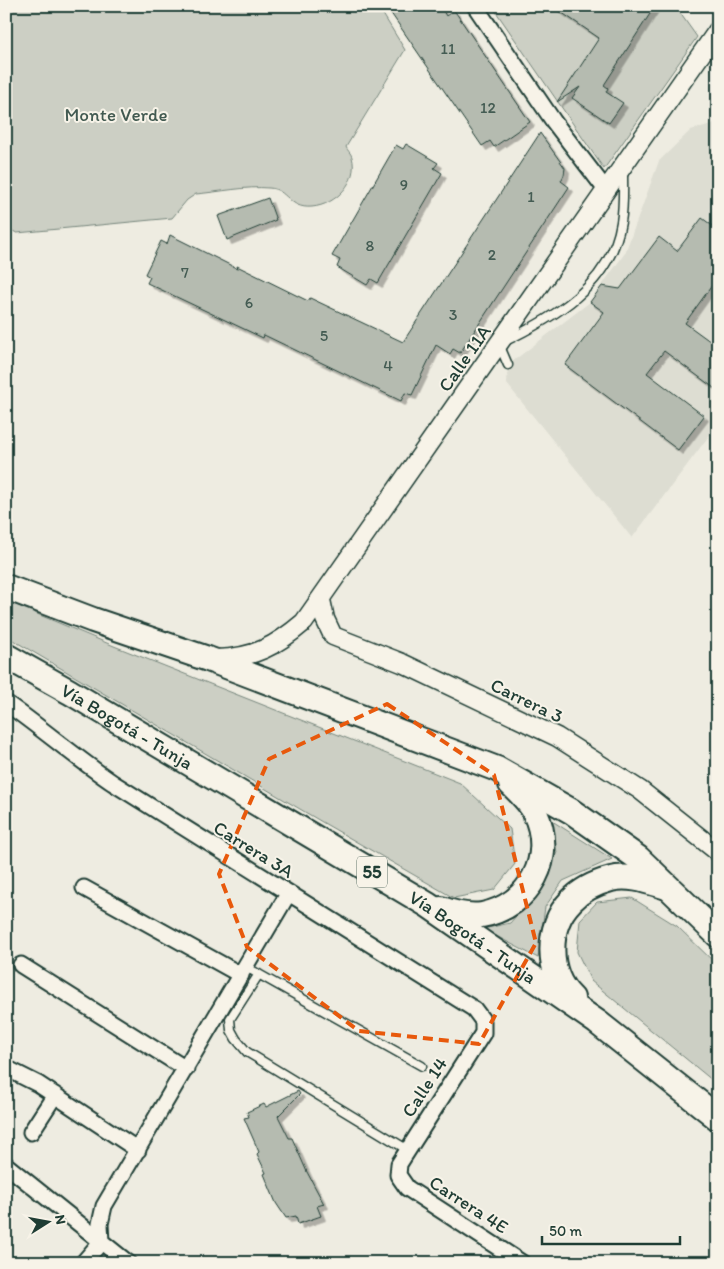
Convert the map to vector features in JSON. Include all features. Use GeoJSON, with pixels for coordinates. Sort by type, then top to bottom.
{"type":"FeatureCollection","features":[{"type":"Feature","properties":{"kind":"highway"},"geometry":{"type":"LineString","coordinates":[[6,588],[208,659],[497,769],[571,811],[638,858],[718,935]]}},
{"type":"Feature","properties":{"kind":"highway","name":"Vía Bogotá - Tunja"},"geometry":{"type":"LineString","coordinates":[[6,656],[70,692],[428,905],[596,1022],[718,1118]]}},
{"type":"Feature","properties":{"kind":"highway"},"geometry":{"type":"LineString","coordinates":[[428,905],[454,913],[481,915],[507,907],[528,890],[540,865],[543,838],[535,812],[497,769]]}},
{"type":"Feature","properties":{"kind":"highway"},"geometry":{"type":"LineString","coordinates":[[596,1022],[567,994],[555,972],[552,947],[557,922],[570,901],[590,886],[613,878],[638,879],[669,887]]}},
{"type":"Feature","properties":{"kind":"street"},"geometry":{"type":"LineString","coordinates":[[475,6],[554,122],[606,190]]}},
{"type":"Feature","properties":{"kind":"street","name":"Calle 11A"},"geometry":{"type":"LineString","coordinates":[[208,659],[234,658],[260,651],[284,639],[304,622],[718,30]]}},
{"type":"Feature","properties":{"kind":"street","name":"Carrera 3"},"geometry":{"type":"LineString","coordinates":[[321,600],[325,619],[333,636],[402,664],[557,737],[640,790],[718,852]]}},
{"type":"Feature","properties":{"kind":"street","name":"Carrera 3A"},"geometry":{"type":"LineString","coordinates":[[6,703],[42,728],[99,774],[474,1009],[483,1021]]}},
{"type":"Feature","properties":{"kind":"street"},"geometry":{"type":"LineString","coordinates":[[84,888],[248,972]]}},
{"type":"Feature","properties":{"kind":"street"},"geometry":{"type":"LineString","coordinates":[[83,1263],[101,1242],[100,1224],[104,1206],[186,1069],[248,972],[288,894]]}},
{"type":"Feature","properties":{"kind":"street"},"geometry":{"type":"LineString","coordinates":[[21,965],[186,1069]]}},
{"type":"Feature","properties":{"kind":"street","name":"Calle 14"},"geometry":{"type":"LineString","coordinates":[[398,1174],[399,1164],[483,1033],[483,1021]]}},
{"type":"Feature","properties":{"kind":"street"},"geometry":{"type":"LineString","coordinates":[[6,1068],[38,1084],[138,1150]]}},
{"type":"Feature","properties":{"kind":"street"},"geometry":{"type":"LineString","coordinates":[[30,1132],[54,1095]]}},
{"type":"Feature","properties":{"kind":"street"},"geometry":{"type":"LineString","coordinates":[[6,1165],[128,1263]]}},
{"type":"Feature","properties":{"kind":"street","name":"Carrera 4E"},"geometry":{"type":"LineString","coordinates":[[398,1174],[407,1188],[522,1263]]}},
{"type":"Feature","properties":{"kind":"lane"},"geometry":{"type":"LineString","coordinates":[[508,365],[499,344],[537,326],[572,302],[594,279],[612,251],[621,223],[623,166]]}},
{"type":"Feature","properties":{"kind":"lane"},"geometry":{"type":"LineString","coordinates":[[408,1150],[247,1052],[231,1030],[230,1019],[248,972],[422,1066]]}},
{"type":"Feature","properties":{"kind":"highlighted area"},"geometry":{"type":"Polygon","coordinates":[[[387,704],[494,775],[536,943],[479,1044],[359,1031],[247,947],[219,874],[269,759],[387,704]]]}},
{"type":"Feature","properties":{"kind":"shaded area"},"geometry":{"type":"Polygon","coordinates":[[[718,122],[718,424],[632,538],[507,384],[508,365],[590,302],[625,253],[659,161],[691,130],[718,122]]]}},
{"type":"Feature","properties":{"kind":"green space","name":"Monte Verde"},"geometry":{"type":"Polygon","coordinates":[[[6,6],[378,6],[405,50],[346,147],[351,154],[353,166],[349,183],[337,197],[329,202],[312,207],[304,207],[293,202],[275,189],[242,188],[196,194],[187,200],[172,218],[17,233],[6,228],[6,6]]]}},
{"type":"Feature","properties":{"kind":"green space"},"geometry":{"type":"Polygon","coordinates":[[[492,6],[675,6],[697,37],[604,169],[492,6]]]}},
{"type":"Feature","properties":{"kind":"green space"},"geometry":{"type":"Polygon","coordinates":[[[6,601],[114,646],[460,783],[510,829],[515,864],[494,890],[454,898],[6,636],[6,601]]]}},
{"type":"Feature","properties":{"kind":"green space"},"geometry":{"type":"Polygon","coordinates":[[[549,819],[612,859],[563,881],[545,907],[538,958],[483,929],[510,923],[543,885],[557,852],[549,819]]]}},
{"type":"Feature","properties":{"kind":"green space"},"geometry":{"type":"Polygon","coordinates":[[[632,898],[677,926],[718,966],[718,1085],[591,981],[577,952],[580,920],[597,902],[632,898]]]}},
{"type":"Feature","properties":{"kind":"building"},"geometry":{"type":"Polygon","coordinates":[[[386,6],[440,6],[446,16],[454,10],[530,122],[494,147],[490,141],[482,146],[386,6]]]}},
{"type":"Feature","properties":{"kind":"building"},"geometry":{"type":"Polygon","coordinates":[[[552,6],[655,6],[604,85],[608,88],[606,92],[623,103],[609,123],[572,98],[580,87],[557,102],[599,38],[552,6]]]}},
{"type":"Feature","properties":{"kind":"building"},"geometry":{"type":"Polygon","coordinates":[[[540,133],[565,168],[561,181],[569,187],[460,353],[453,349],[450,354],[436,345],[412,395],[405,393],[401,401],[264,335],[263,338],[147,283],[150,277],[145,274],[161,241],[167,244],[170,235],[238,269],[237,266],[308,301],[310,298],[403,342],[540,133]]]}},
{"type":"Feature","properties":{"kind":"building"},"geometry":{"type":"Polygon","coordinates":[[[406,144],[438,163],[434,168],[442,173],[378,283],[371,279],[367,285],[337,267],[340,260],[332,256],[396,145],[403,149],[406,144]]]}},
{"type":"Feature","properties":{"kind":"building"},"geometry":{"type":"Polygon","coordinates":[[[268,198],[276,220],[227,240],[218,216],[268,198]]]}},
{"type":"Feature","properties":{"kind":"building"},"geometry":{"type":"Polygon","coordinates":[[[702,218],[718,230],[718,277],[685,323],[718,347],[718,391],[664,351],[647,373],[704,416],[678,450],[565,365],[604,312],[590,302],[602,286],[620,289],[659,237],[677,251],[702,218]]]}},
{"type":"Feature","properties":{"kind":"building"},"geometry":{"type":"Polygon","coordinates":[[[298,1091],[300,1094],[278,1116],[289,1138],[292,1138],[324,1204],[317,1206],[321,1216],[298,1224],[296,1216],[286,1218],[276,1203],[264,1174],[266,1173],[257,1154],[259,1152],[244,1118],[249,1117],[247,1112],[264,1104],[266,1107],[298,1091]]]}}]}
